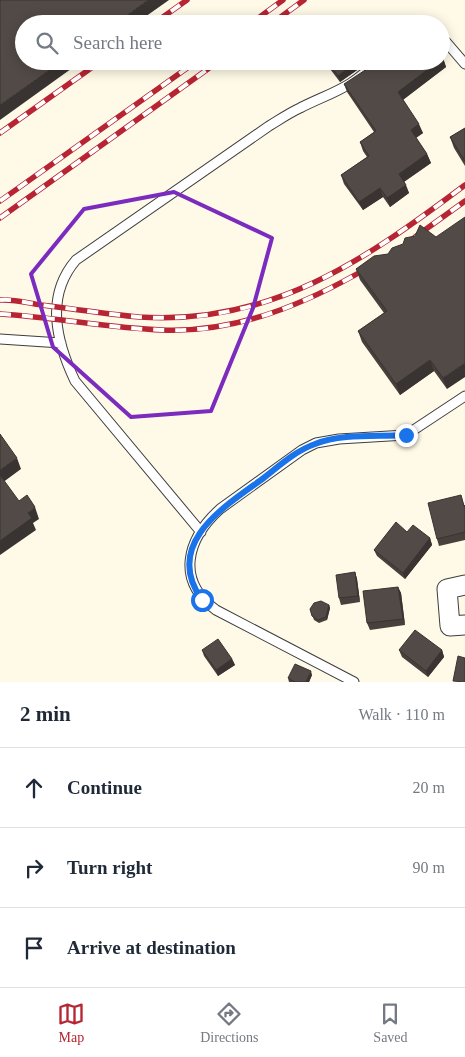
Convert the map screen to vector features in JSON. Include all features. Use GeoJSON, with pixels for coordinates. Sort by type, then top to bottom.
{"type":"FeatureCollection","features":[{"type":"Feature","properties":{"kind":"street"},"geometry":{"type":"LineString","coordinates":[[465,585],[447,589],[450,626],[465,625]]}},
{"type":"Feature","properties":{"kind":"lane"},"geometry":{"type":"LineString","coordinates":[[450,46],[465,64]]}},
{"type":"Feature","properties":{"kind":"lane"},"geometry":{"type":"LineString","coordinates":[[201,532],[75,381],[64,358],[57,320],[57,298],[61,282],[76,260],[269,126],[300,108],[344,88],[368,70]]}},
{"type":"Feature","properties":{"kind":"lane"},"geometry":{"type":"LineString","coordinates":[[0,339],[61,343]]}},
{"type":"Feature","properties":{"kind":"lane"},"geometry":{"type":"LineString","coordinates":[[354,682],[216,610],[202,600],[194,588],[190,555],[208,520],[220,509],[302,450],[316,443],[340,439],[406,435],[465,396]]}},
{"type":"Feature","properties":{"kind":"highlighted area"},"geometry":{"type":"Polygon","coordinates":[[[174,192],[272,238],[253,308],[211,411],[131,417],[53,347],[31,274],[84,209],[174,192]]]}},
{"type":"Feature","properties":{"kind":"building"},"geometry":{"type":"Polygon","coordinates":[[[0,0],[148,0],[127,15],[15,15],[15,70],[49,70],[0,105],[0,0]]]}},
{"type":"Feature","properties":{"kind":"building"},"geometry":{"type":"Polygon","coordinates":[[[334,70],[346,70],[338,76],[334,70]]]}},
{"type":"Feature","properties":{"kind":"building"},"geometry":{"type":"Polygon","coordinates":[[[365,70],[427,70],[398,92],[419,124],[411,130],[427,154],[399,174],[406,185],[387,198],[380,188],[359,202],[341,175],[369,156],[360,142],[376,131],[344,84],[365,70]]]}},
{"type":"Feature","properties":{"kind":"building"},"geometry":{"type":"Polygon","coordinates":[[[465,128],[465,161],[450,137],[465,128]]]}},
{"type":"Feature","properties":{"kind":"building"},"geometry":{"type":"Polygon","coordinates":[[[465,217],[465,363],[443,378],[430,360],[396,384],[358,331],[387,311],[356,269],[374,256],[388,254],[392,248],[403,244],[405,238],[415,236],[420,225],[436,237],[465,217]]]}},
{"type":"Feature","properties":{"kind":"building"},"geometry":{"type":"Polygon","coordinates":[[[0,434],[17,458],[0,470],[0,434]]]}},
{"type":"Feature","properties":{"kind":"building"},"geometry":{"type":"Polygon","coordinates":[[[0,475],[19,501],[27,495],[35,507],[28,513],[32,518],[0,541],[0,475]]]}},
{"type":"Feature","properties":{"kind":"building"},"geometry":{"type":"Polygon","coordinates":[[[461,495],[465,505],[465,532],[437,539],[428,503],[461,495]]]}},
{"type":"Feature","properties":{"kind":"building"},"geometry":{"type":"Polygon","coordinates":[[[396,522],[407,532],[413,525],[430,538],[403,573],[374,550],[396,522]]]}},
{"type":"Feature","properties":{"kind":"building"},"geometry":{"type":"Polygon","coordinates":[[[355,572],[358,596],[339,598],[336,575],[355,572]]]}},
{"type":"Feature","properties":{"kind":"building"},"geometry":{"type":"Polygon","coordinates":[[[398,587],[403,619],[367,623],[363,591],[398,587]]]}},
{"type":"Feature","properties":{"kind":"building"},"geometry":{"type":"Polygon","coordinates":[[[321,601],[329,605],[326,617],[318,620],[312,616],[310,609],[314,603],[321,601]]]}},
{"type":"Feature","properties":{"kind":"building"},"geometry":{"type":"Polygon","coordinates":[[[415,630],[442,650],[426,671],[399,650],[415,630]]]}},
{"type":"Feature","properties":{"kind":"building"},"geometry":{"type":"Polygon","coordinates":[[[218,639],[232,659],[216,670],[202,650],[218,639]]]}},
{"type":"Feature","properties":{"kind":"building"},"geometry":{"type":"Polygon","coordinates":[[[458,656],[465,658],[465,682],[453,681],[458,656]]]}},
{"type":"Feature","properties":{"kind":"building"},"geometry":{"type":"Polygon","coordinates":[[[295,664],[311,671],[306,682],[295,682],[288,678],[295,664]]]}},
{"type":"Feature","properties":{"kind":"railway"},"geometry":{"type":"LineString","coordinates":[[166,15],[187,0]]}},
{"type":"Feature","properties":{"kind":"railway"},"geometry":{"type":"LineString","coordinates":[[262,15],[283,0]]}},
{"type":"Feature","properties":{"kind":"railway"},"geometry":{"type":"LineString","coordinates":[[283,15],[304,0]]}},
{"type":"Feature","properties":{"kind":"railway"},"geometry":{"type":"LineString","coordinates":[[0,133],[88,70]]}},
{"type":"Feature","properties":{"kind":"railway"},"geometry":{"type":"LineString","coordinates":[[0,201],[184,70]]}},
{"type":"Feature","properties":{"kind":"railway"},"geometry":{"type":"LineString","coordinates":[[0,218],[206,70]]}},
{"type":"Feature","properties":{"kind":"railway"},"geometry":{"type":"LineString","coordinates":[[0,300],[139,317],[187,317],[232,311],[274,299],[314,282],[353,262],[428,213],[465,185]]}},
{"type":"Feature","properties":{"kind":"railway"},"geometry":{"type":"LineString","coordinates":[[415,237],[465,201]]}},
{"type":"Feature","properties":{"kind":"railway"},"geometry":{"type":"LineString","coordinates":[[0,314],[142,329],[190,330],[217,327],[244,321],[296,304],[369,267]]}},
{"type":"Feature","properties":{"kind":"route"},"geometry":{"type":"LineString","coordinates":[[202,600],[194,588],[190,555],[197,537],[208,520],[220,509],[302,450],[316,443],[340,439],[406,435]]}}]}
